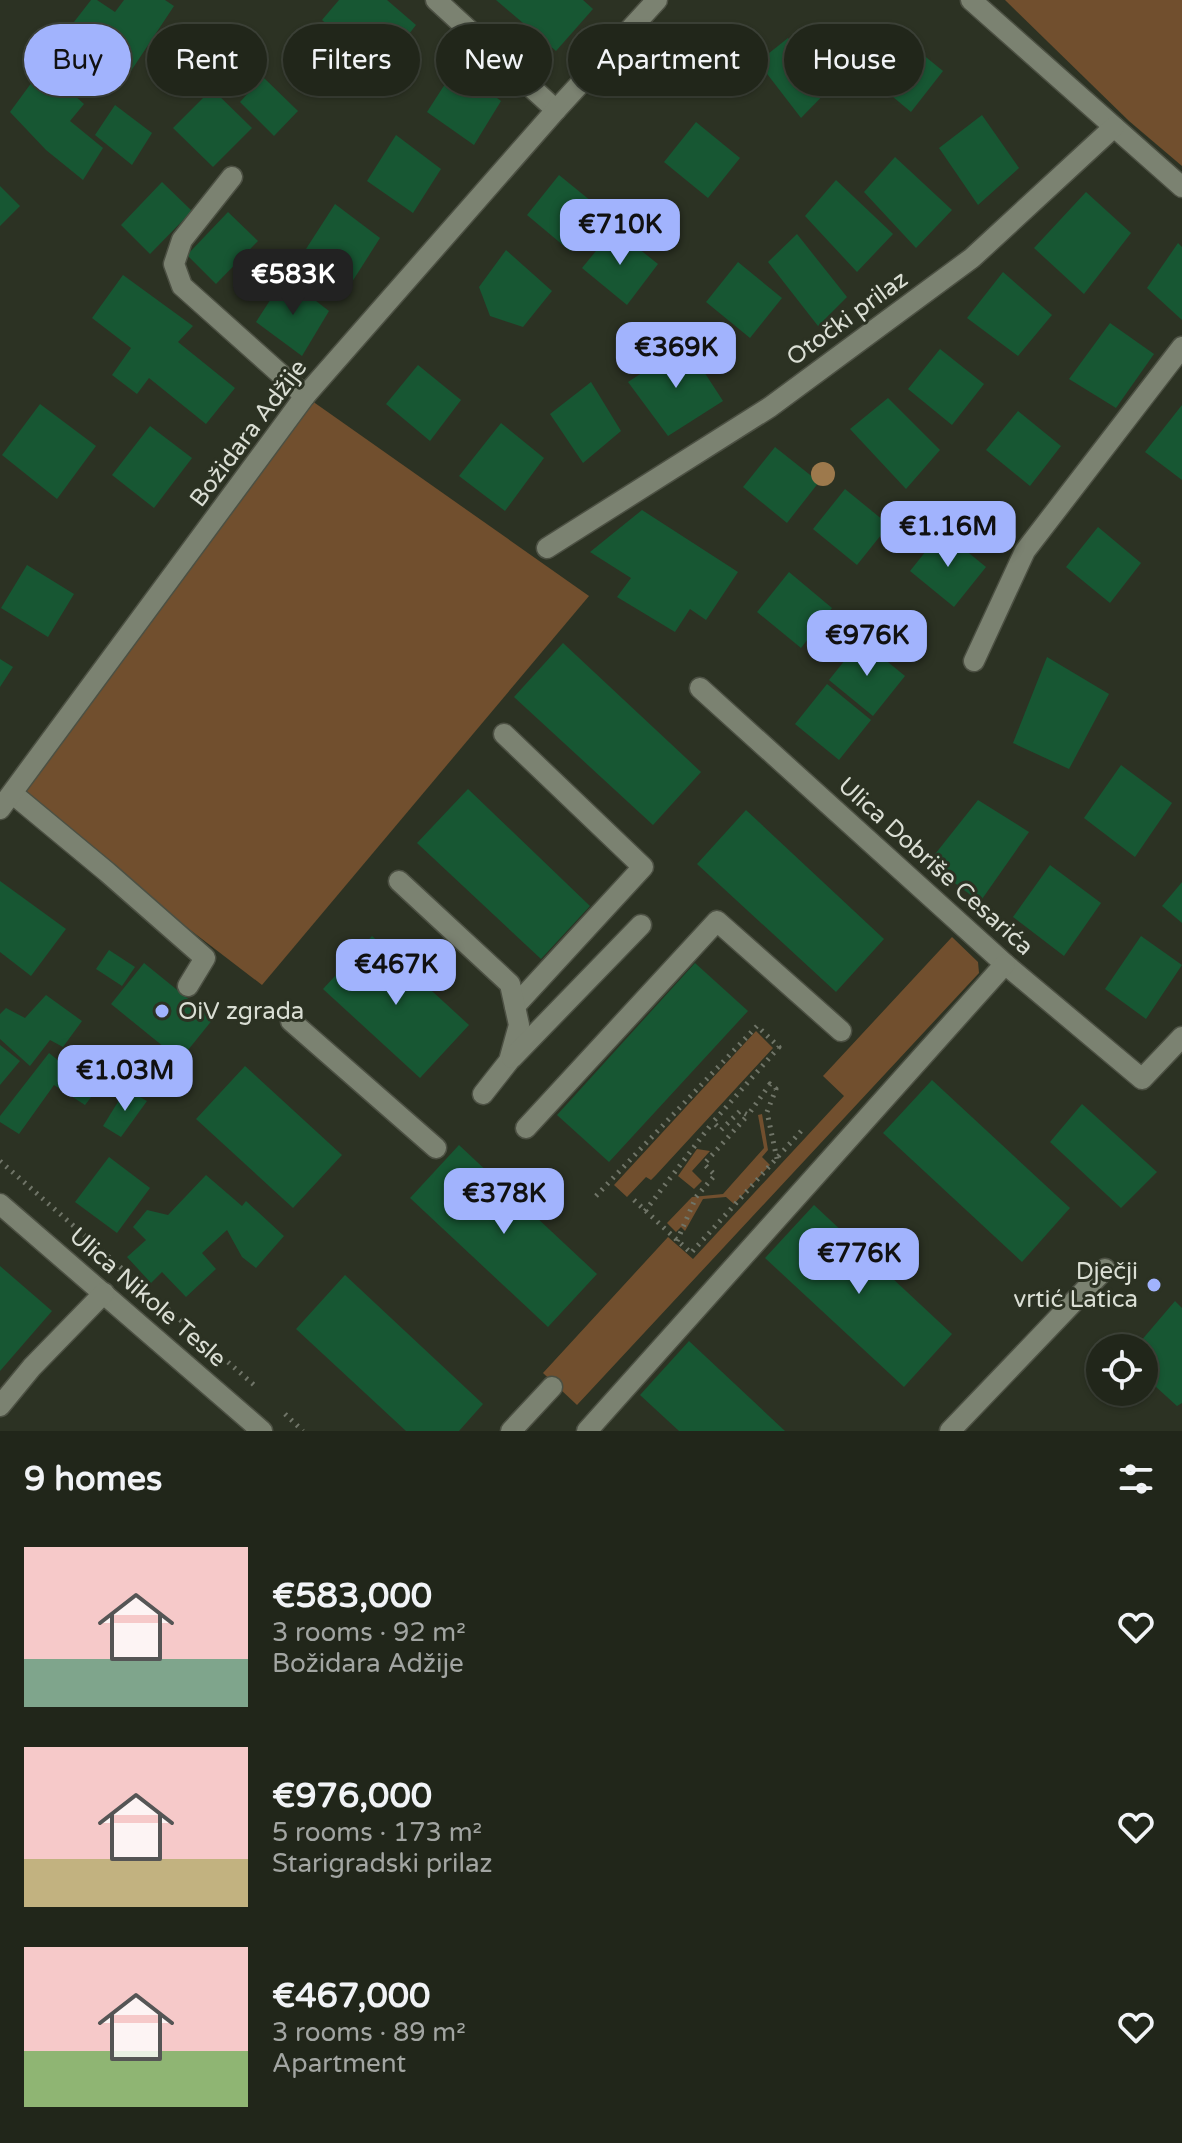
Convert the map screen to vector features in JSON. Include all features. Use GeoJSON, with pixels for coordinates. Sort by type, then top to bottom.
{"type":"FeatureCollection","features":[{"type":"Feature","properties":{"kind":"street"},"geometry":{"type":"LineString","coordinates":[[436,0],[556,110]]}},
{"type":"Feature","properties":{"kind":"street","name":"Božidara Adžije"},"geometry":{"type":"LineString","coordinates":[[7,802],[305,396],[556,110],[657,0]]}},
{"type":"Feature","properties":{"kind":"street"},"geometry":{"type":"LineString","coordinates":[[971,0],[1182,187]]}},
{"type":"Feature","properties":{"kind":"street","name":"Otočki prilaz"},"geometry":{"type":"LineString","coordinates":[[547,548],[770,407],[972,258],[1114,127]]}},
{"type":"Feature","properties":{"kind":"street"},"geometry":{"type":"LineString","coordinates":[[232,177],[182,240],[174,264],[182,286],[305,396]]}},
{"type":"Feature","properties":{"kind":"street"},"geometry":{"type":"LineString","coordinates":[[974,661],[1025,551],[1182,347]]}},
{"type":"Feature","properties":{"kind":"street","name":"Ulica Dobriše Cesarića"},"geometry":{"type":"LineString","coordinates":[[700,688],[1005,964],[1142,1079],[1182,1037]]}},
{"type":"Feature","properties":{"kind":"street"},"geometry":{"type":"LineString","coordinates":[[504,734],[643,867],[515,1006]]}},
{"type":"Feature","properties":{"kind":"street"},"geometry":{"type":"LineString","coordinates":[[7,802],[119,882],[205,958],[188,986]]}},
{"type":"Feature","properties":{"kind":"street"},"geometry":{"type":"LineString","coordinates":[[399,881],[510,984],[519,1025],[509,1061]]}},
{"type":"Feature","properties":{"kind":"street"},"geometry":{"type":"LineString","coordinates":[[526,1128],[717,921],[841,1031]]}},
{"type":"Feature","properties":{"kind":"street"},"geometry":{"type":"LineString","coordinates":[[483,1094],[509,1061],[641,925]]}},
{"type":"Feature","properties":{"kind":"street"},"geometry":{"type":"LineString","coordinates":[[587,1431],[1005,964]]}},
{"type":"Feature","properties":{"kind":"street"},"geometry":{"type":"LineString","coordinates":[[291,1021],[436,1148]]}},
{"type":"Feature","properties":{"kind":"street","name":"Ulica Nikole Tesle"},"geometry":{"type":"LineString","coordinates":[[0,1204],[262,1431]]}},
{"type":"Feature","properties":{"kind":"street"},"geometry":{"type":"LineString","coordinates":[[950,1431],[1105,1269]]}},
{"type":"Feature","properties":{"kind":"street"},"geometry":{"type":"LineString","coordinates":[[0,1406],[32,1367],[104,1293]]}},
{"type":"Feature","properties":{"kind":"street"},"geometry":{"type":"LineString","coordinates":[[511,1431],[552,1387]]}},
{"type":"Feature","properties":{"kind":"path"},"geometry":{"type":"LineString","coordinates":[[596,1196],[757,1026],[779,1047],[713,1122],[645,1211]]}},
{"type":"Feature","properties":{"kind":"path"},"geometry":{"type":"LineString","coordinates":[[677,1241],[696,1197],[715,1175],[704,1164],[748,1115],[770,1084],[776,1089],[767,1112],[777,1159]]}},
{"type":"Feature","properties":{"kind":"path"},"geometry":{"type":"LineString","coordinates":[[713,1122],[721,1130],[740,1111],[748,1115]]}},
{"type":"Feature","properties":{"kind":"path"},"geometry":{"type":"LineString","coordinates":[[634,1200],[691,1253],[803,1129]]}},
{"type":"Feature","properties":{"kind":"path"},"geometry":{"type":"LineString","coordinates":[[0,1161],[258,1389]]}},
{"type":"Feature","properties":{"kind":"path"},"geometry":{"type":"LineString","coordinates":[[277,1408],[303,1431]]}},
{"type":"Feature","properties":{"kind":"shaded area"},"geometry":{"type":"Polygon","coordinates":[[[1005,0],[1182,0],[1182,166],[1129,121],[1005,0]]]}},
{"type":"Feature","properties":{"kind":"shaded area"},"geometry":{"type":"Polygon","coordinates":[[[305,396],[589,596],[262,985],[13,794],[305,396]]]}},
{"type":"Feature","properties":{"kind":"shaded area"},"geometry":{"type":"Polygon","coordinates":[[[952,937],[978,962],[979,973],[577,1405],[543,1373],[668,1237],[693,1259],[844,1096],[823,1076],[952,937]]]}},
{"type":"Feature","properties":{"kind":"shaded area"},"geometry":{"type":"Polygon","coordinates":[[[756,1031],[773,1048],[656,1175],[651,1180],[646,1177],[627,1197],[614,1185],[756,1031]]]}},
{"type":"Feature","properties":{"kind":"shaded area"},"geometry":{"type":"Polygon","coordinates":[[[762,1114],[768,1150],[762,1157],[770,1165],[734,1204],[726,1197],[703,1199],[685,1231],[681,1227],[676,1232],[667,1223],[692,1197],[723,1194],[764,1148],[758,1115],[762,1114]]]}},
{"type":"Feature","properties":{"kind":"shaded area"},"geometry":{"type":"Polygon","coordinates":[[[697,1149],[710,1151],[692,1171],[702,1181],[694,1189],[678,1176],[697,1149]]]}},
{"type":"Feature","properties":{"kind":"building"},"geometry":{"type":"Polygon","coordinates":[[[91,0],[97,0],[115,12],[124,0],[165,0],[174,6],[162,24],[147,24],[147,47],[131,71],[131,24],[72,24],[91,0]]]}},
{"type":"Feature","properties":{"kind":"building"},"geometry":{"type":"Polygon","coordinates":[[[339,0],[387,0],[415,24],[327,24],[322,20],[339,0]]]}},
{"type":"Feature","properties":{"kind":"building"},"geometry":{"type":"Polygon","coordinates":[[[496,0],[583,0],[593,9],[580,24],[568,24],[568,37],[556,51],[552,48],[552,24],[524,24],[496,0]]]}},
{"type":"Feature","properties":{"kind":"building"},"geometry":{"type":"Polygon","coordinates":[[[784,41],[784,96],[768,75],[768,54],[784,41]]]}},
{"type":"Feature","properties":{"kind":"building"},"geometry":{"type":"Polygon","coordinates":[[[924,56],[943,71],[924,95],[924,56]]]}},
{"type":"Feature","properties":{"kind":"building"},"geometry":{"type":"Polygon","coordinates":[[[267,81],[298,111],[274,136],[240,102],[246,96],[267,96],[267,81]]]}},
{"type":"Feature","properties":{"kind":"building"},"geometry":{"type":"Polygon","coordinates":[[[24,93],[24,96],[75,96],[84,104],[70,121],[103,148],[83,180],[46,150],[10,112],[24,93]]]}},
{"type":"Feature","properties":{"kind":"building"},"geometry":{"type":"Polygon","coordinates":[[[205,96],[219,96],[252,128],[213,167],[173,128],[205,96]]]}},
{"type":"Feature","properties":{"kind":"building"},"geometry":{"type":"Polygon","coordinates":[[[437,96],[494,96],[501,101],[474,145],[427,112],[437,96]]]}},
{"type":"Feature","properties":{"kind":"building"},"geometry":{"type":"Polygon","coordinates":[[[784,96],[822,96],[801,118],[784,96]]]}},
{"type":"Feature","properties":{"kind":"building"},"geometry":{"type":"Polygon","coordinates":[[[892,96],[923,96],[911,112],[892,96]]]}},
{"type":"Feature","properties":{"kind":"building"},"geometry":{"type":"Polygon","coordinates":[[[115,105],[152,133],[132,165],[95,135],[115,105]]]}},
{"type":"Feature","properties":{"kind":"building"},"geometry":{"type":"Polygon","coordinates":[[[982,115],[1019,168],[978,205],[939,148],[982,115]]]}},
{"type":"Feature","properties":{"kind":"building"},"geometry":{"type":"Polygon","coordinates":[[[696,122],[740,158],[708,198],[664,162],[696,122]]]}},
{"type":"Feature","properties":{"kind":"building"},"geometry":{"type":"Polygon","coordinates":[[[396,135],[441,169],[413,213],[367,181],[396,135]]]}},
{"type":"Feature","properties":{"kind":"building"},"geometry":{"type":"Polygon","coordinates":[[[895,157],[952,210],[916,248],[864,192],[895,157]]]}},
{"type":"Feature","properties":{"kind":"building"},"geometry":{"type":"Polygon","coordinates":[[[559,175],[602,210],[570,251],[527,215],[559,175]]]}},
{"type":"Feature","properties":{"kind":"building"},"geometry":{"type":"Polygon","coordinates":[[[836,180],[893,234],[857,272],[805,216],[836,180]]]}},
{"type":"Feature","properties":{"kind":"building"},"geometry":{"type":"Polygon","coordinates":[[[162,182],[192,211],[150,254],[121,225],[162,182]]]}},
{"type":"Feature","properties":{"kind":"building"},"geometry":{"type":"Polygon","coordinates":[[[0,186],[20,206],[0,226],[0,186]]]}},
{"type":"Feature","properties":{"kind":"building"},"geometry":{"type":"Polygon","coordinates":[[[1086,192],[1131,233],[1084,294],[1034,248],[1086,192]]]}},
{"type":"Feature","properties":{"kind":"building"},"geometry":{"type":"Polygon","coordinates":[[[335,204],[380,238],[352,282],[306,249],[335,204]]]}},
{"type":"Feature","properties":{"kind":"building"},"geometry":{"type":"Polygon","coordinates":[[[228,212],[258,241],[216,284],[187,255],[228,212]]]}},
{"type":"Feature","properties":{"kind":"building"},"geometry":{"type":"Polygon","coordinates":[[[614,229],[658,264],[627,305],[582,268],[614,229]]]}},
{"type":"Feature","properties":{"kind":"building"},"geometry":{"type":"Polygon","coordinates":[[[797,234],[847,297],[818,326],[768,262],[797,234]]]}},
{"type":"Feature","properties":{"kind":"building"},"geometry":{"type":"Polygon","coordinates":[[[1178,243],[1182,247],[1182,320],[1147,288],[1178,243]]]}},
{"type":"Feature","properties":{"kind":"building"},"geometry":{"type":"Polygon","coordinates":[[[506,250],[552,291],[523,327],[490,316],[479,287],[506,250]]]}},
{"type":"Feature","properties":{"kind":"building"},"geometry":{"type":"Polygon","coordinates":[[[738,262],[782,298],[750,338],[706,302],[738,262]]]}},
{"type":"Feature","properties":{"kind":"building"},"geometry":{"type":"Polygon","coordinates":[[[1003,272],[1052,315],[1018,356],[967,318],[1003,272]]]}},
{"type":"Feature","properties":{"kind":"building"},"geometry":{"type":"Polygon","coordinates":[[[123,275],[193,326],[178,342],[235,388],[206,424],[149,378],[137,394],[112,375],[131,348],[92,318],[123,275]]]}},
{"type":"Feature","properties":{"kind":"building"},"geometry":{"type":"Polygon","coordinates":[[[285,277],[329,311],[302,356],[256,322],[285,277]]]}},
{"type":"Feature","properties":{"kind":"building"},"geometry":{"type":"Polygon","coordinates":[[[1110,323],[1154,354],[1116,408],[1069,379],[1110,323]]]}},
{"type":"Feature","properties":{"kind":"building"},"geometry":{"type":"Polygon","coordinates":[[[686,344],[723,401],[668,436],[628,382],[686,344]]]}},
{"type":"Feature","properties":{"kind":"building"},"geometry":{"type":"Polygon","coordinates":[[[940,349],[984,384],[952,425],[908,389],[940,349]]]}},
{"type":"Feature","properties":{"kind":"building"},"geometry":{"type":"Polygon","coordinates":[[[418,365],[461,400],[430,441],[386,404],[418,365]]]}},
{"type":"Feature","properties":{"kind":"building"},"geometry":{"type":"Polygon","coordinates":[[[591,382],[621,431],[583,463],[550,414],[591,382]]]}},
{"type":"Feature","properties":{"kind":"building"},"geometry":{"type":"Polygon","coordinates":[[[888,398],[940,450],[906,489],[850,429],[888,398]]]}},
{"type":"Feature","properties":{"kind":"building"},"geometry":{"type":"Polygon","coordinates":[[[40,404],[96,446],[57,499],[2,455],[40,404]]]}},
{"type":"Feature","properties":{"kind":"building"},"geometry":{"type":"Polygon","coordinates":[[[1182,405],[1182,480],[1145,452],[1182,405]]]}},
{"type":"Feature","properties":{"kind":"building"},"geometry":{"type":"Polygon","coordinates":[[[1018,411],[1061,446],[1030,486],[986,450],[1018,411]]]}},
{"type":"Feature","properties":{"kind":"building"},"geometry":{"type":"Polygon","coordinates":[[[501,423],[544,458],[505,511],[459,476],[501,423]]]}},
{"type":"Feature","properties":{"kind":"building"},"geometry":{"type":"Polygon","coordinates":[[[150,426],[192,458],[154,508],[112,475],[150,426]]]}},
{"type":"Feature","properties":{"kind":"building"},"geometry":{"type":"Polygon","coordinates":[[[775,447],[819,482],[787,523],[743,487],[775,447]]]}},
{"type":"Feature","properties":{"kind":"building"},"geometry":{"type":"Polygon","coordinates":[[[845,489],[889,525],[857,565],[813,529],[845,489]]]}},
{"type":"Feature","properties":{"kind":"building"},"geometry":{"type":"Polygon","coordinates":[[[642,510],[738,572],[706,620],[690,609],[675,632],[617,597],[631,578],[590,552],[642,510]]]}},
{"type":"Feature","properties":{"kind":"building"},"geometry":{"type":"Polygon","coordinates":[[[1098,527],[1141,563],[1110,603],[1066,567],[1098,527]]]}},
{"type":"Feature","properties":{"kind":"building"},"geometry":{"type":"Polygon","coordinates":[[[942,531],[986,567],[954,607],[910,571],[942,531]]]}},
{"type":"Feature","properties":{"kind":"building"},"geometry":{"type":"Polygon","coordinates":[[[27,565],[74,594],[48,637],[1,608],[27,565]]]}},
{"type":"Feature","properties":{"kind":"building"},"geometry":{"type":"Polygon","coordinates":[[[789,572],[832,608],[801,648],[757,612],[789,572]]]}},
{"type":"Feature","properties":{"kind":"building"},"geometry":{"type":"Polygon","coordinates":[[[861,640],[905,676],[873,716],[829,680],[861,640]]]}},
{"type":"Feature","properties":{"kind":"building"},"geometry":{"type":"Polygon","coordinates":[[[563,643],[701,772],[653,825],[514,697],[563,643]]]}},
{"type":"Feature","properties":{"kind":"building"},"geometry":{"type":"Polygon","coordinates":[[[1047,657],[1109,694],[1069,769],[1013,743],[1047,657]]]}},
{"type":"Feature","properties":{"kind":"building"},"geometry":{"type":"Polygon","coordinates":[[[0,659],[13,667],[0,687],[0,659]]]}},
{"type":"Feature","properties":{"kind":"building"},"geometry":{"type":"Polygon","coordinates":[[[827,684],[871,720],[839,760],[795,724],[827,684]]]}},
{"type":"Feature","properties":{"kind":"building"},"geometry":{"type":"Polygon","coordinates":[[[1121,765],[1172,803],[1135,857],[1084,818],[1121,765]]]}},
{"type":"Feature","properties":{"kind":"building"},"geometry":{"type":"Polygon","coordinates":[[[468,789],[590,906],[541,959],[417,843],[468,789]]]}},
{"type":"Feature","properties":{"kind":"building"},"geometry":{"type":"Polygon","coordinates":[[[978,800],[1029,832],[980,902],[928,863],[978,800]]]}},
{"type":"Feature","properties":{"kind":"building"},"geometry":{"type":"Polygon","coordinates":[[[746,810],[884,939],[836,992],[697,864],[746,810]]]}},
{"type":"Feature","properties":{"kind":"building"},"geometry":{"type":"Polygon","coordinates":[[[1050,865],[1101,903],[1064,956],[1013,917],[1050,865]]]}},
{"type":"Feature","properties":{"kind":"building"},"geometry":{"type":"Polygon","coordinates":[[[0,881],[66,929],[31,976],[0,952],[0,881]]]}},
{"type":"Feature","properties":{"kind":"building"},"geometry":{"type":"Polygon","coordinates":[[[1182,882],[1182,923],[1162,906],[1182,882]]]}},
{"type":"Feature","properties":{"kind":"building"},"geometry":{"type":"Polygon","coordinates":[[[372,936],[469,1025],[420,1078],[323,989],[372,936]]]}},
{"type":"Feature","properties":{"kind":"building"},"geometry":{"type":"Polygon","coordinates":[[[1141,936],[1182,965],[1146,1019],[1105,989],[1141,936]]]}},
{"type":"Feature","properties":{"kind":"building"},"geometry":{"type":"Polygon","coordinates":[[[109,950],[135,967],[122,986],[96,969],[109,950]]]}},
{"type":"Feature","properties":{"kind":"building","name":"OiV zgrada"},"geometry":{"type":"Polygon","coordinates":[[[144,963],[213,1019],[180,1060],[111,1004],[144,963]]]}},
{"type":"Feature","properties":{"kind":"building"},"geometry":{"type":"Polygon","coordinates":[[[695,963],[748,1011],[609,1162],[557,1115],[695,963]]]}},
{"type":"Feature","properties":{"kind":"building"},"geometry":{"type":"Polygon","coordinates":[[[46,995],[82,1021],[63,1047],[50,1040],[30,1066],[0,1039],[0,1014],[6,1008],[25,1018],[46,995]]]}},
{"type":"Feature","properties":{"kind":"building"},"geometry":{"type":"Polygon","coordinates":[[[0,1045],[20,1061],[0,1085],[0,1045]]]}},
{"type":"Feature","properties":{"kind":"building"},"geometry":{"type":"Polygon","coordinates":[[[49,1053],[96,1091],[85,1105],[54,1085],[19,1134],[0,1122],[0,1116],[49,1053]]]}},
{"type":"Feature","properties":{"kind":"building"},"geometry":{"type":"Polygon","coordinates":[[[245,1066],[342,1155],[293,1208],[196,1119],[245,1066]]]}},
{"type":"Feature","properties":{"kind":"building"},"geometry":{"type":"Polygon","coordinates":[[[932,1080],[1070,1208],[1022,1262],[883,1133],[932,1080]]]}},
{"type":"Feature","properties":{"kind":"building"},"geometry":{"type":"Polygon","coordinates":[[[126,1089],[147,1101],[121,1137],[103,1126],[126,1089]]]}},
{"type":"Feature","properties":{"kind":"building"},"geometry":{"type":"Polygon","coordinates":[[[1082,1104],[1157,1172],[1121,1208],[1050,1142],[1082,1104]]]}},
{"type":"Feature","properties":{"kind":"building"},"geometry":{"type":"Polygon","coordinates":[[[459,1145],[597,1274],[548,1327],[410,1198],[459,1145]]]}},
{"type":"Feature","properties":{"kind":"building"},"geometry":{"type":"Polygon","coordinates":[[[109,1157],[150,1188],[117,1233],[75,1202],[109,1157]]]}},
{"type":"Feature","properties":{"kind":"building"},"geometry":{"type":"Polygon","coordinates":[[[206,1175],[242,1206],[246,1201],[284,1236],[256,1268],[242,1257],[227,1230],[202,1253],[216,1269],[186,1297],[162,1272],[151,1283],[127,1257],[146,1240],[133,1227],[147,1210],[168,1215],[206,1175]]]}},
{"type":"Feature","properties":{"kind":"building"},"geometry":{"type":"Polygon","coordinates":[[[814,1205],[952,1334],[904,1387],[765,1258],[814,1205]]]}},
{"type":"Feature","properties":{"kind":"building"},"geometry":{"type":"Polygon","coordinates":[[[0,1266],[52,1311],[0,1371],[0,1266]]]}},
{"type":"Feature","properties":{"kind":"building"},"geometry":{"type":"Polygon","coordinates":[[[345,1275],[483,1404],[459,1431],[406,1431],[296,1329],[345,1275]]]}},
{"type":"Feature","properties":{"kind":"building"},"geometry":{"type":"Polygon","coordinates":[[[1175,1301],[1182,1308],[1182,1403],[1177,1406],[1158,1389],[1158,1334],[1147,1334],[1175,1301]]]}},
{"type":"Feature","properties":{"kind":"building"},"geometry":{"type":"Polygon","coordinates":[[[689,1341],[785,1431],[679,1431],[640,1395],[689,1341]]]}},
{"type":"Feature","properties":{"kind":"place","name":"OiV zgrada"},"geometry":{"type":"Point","coordinates":[162,1011]}},
{"type":"Feature","properties":{"kind":"place","name":"Dječji vrtić Latica"},"geometry":{"type":"Point","coordinates":[1154,1285]}}]}
